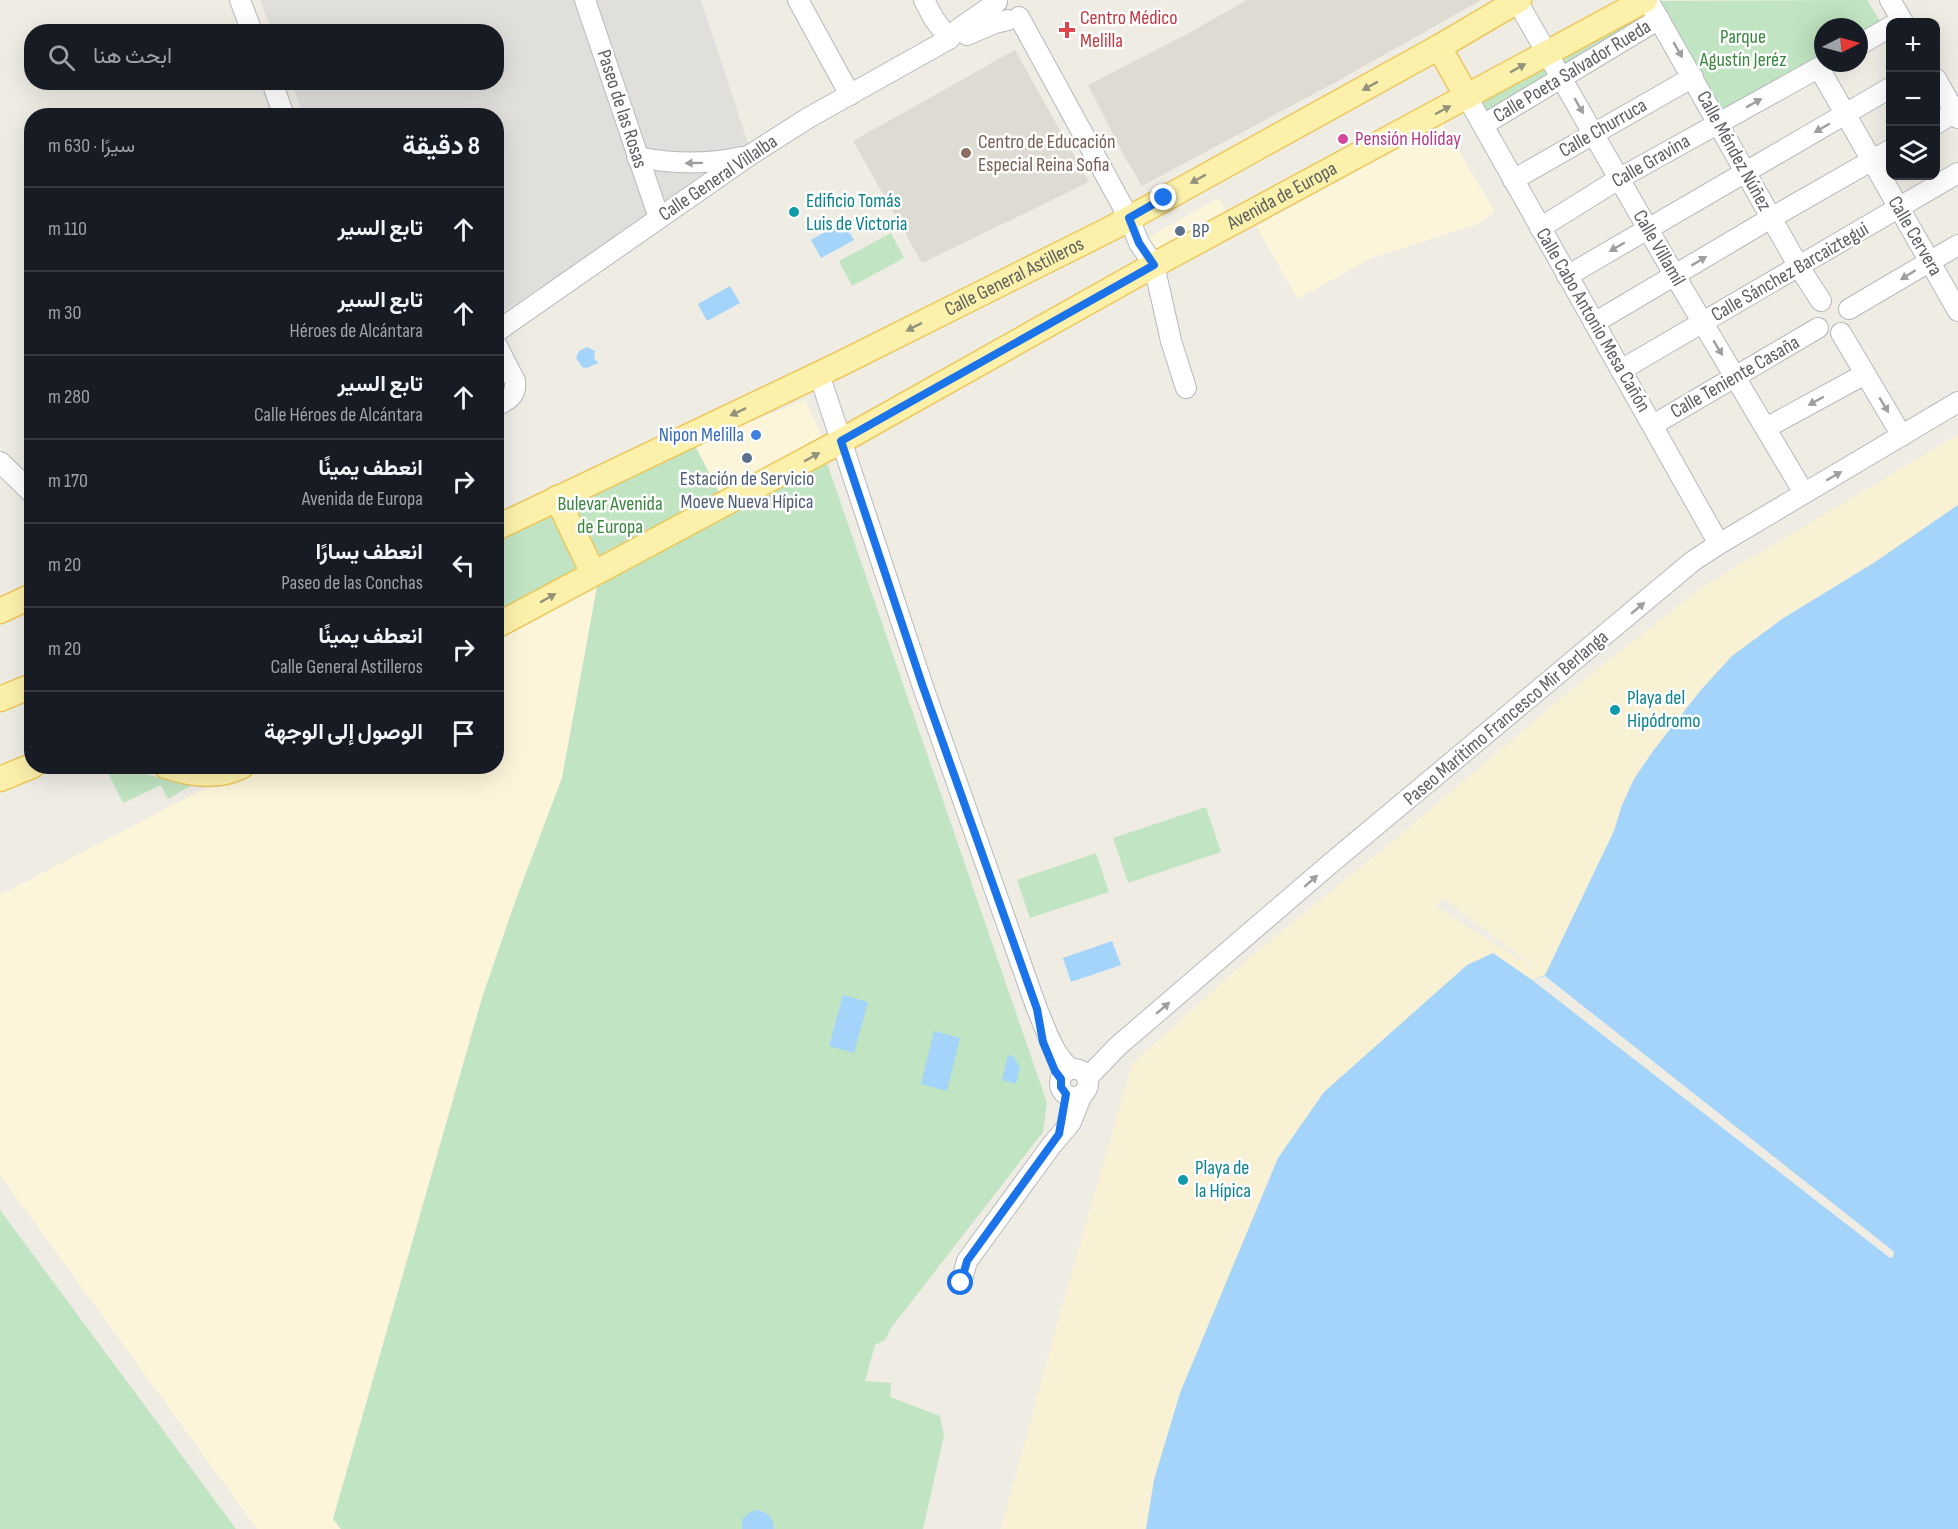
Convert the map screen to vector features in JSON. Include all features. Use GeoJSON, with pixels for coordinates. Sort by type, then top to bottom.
{"type":"FeatureCollection","features":[{"type":"Feature","properties":{"kind":"main road","name":"Calle General Astilleros"},"geometry":{"type":"LineString","coordinates":[[504,524],[819,374],[1129,218],[1518,1]]}},
{"type":"Feature","properties":{"kind":"main road","name":"Calle Poeta Salvador Rueda"},"geometry":{"type":"LineString","coordinates":[[1467,97],[1547,52],[1650,6]]}},
{"type":"Feature","properties":{"kind":"main road"},"geometry":{"type":"LineString","coordinates":[[1439,47],[1467,97]]}},
{"type":"Feature","properties":{"kind":"main road","name":"Avenida de Europa"},"geometry":{"type":"LineString","coordinates":[[504,622],[841,441],[1154,265],[1467,97]]}},
{"type":"Feature","properties":{"kind":"main road"},"geometry":{"type":"LineString","coordinates":[[557,498],[593,573]]}},
{"type":"Feature","properties":{"kind":"main road"},"geometry":{"type":"LineString","coordinates":[[0,611],[24,600]]}},
{"type":"Feature","properties":{"kind":"main road"},"geometry":{"type":"LineString","coordinates":[[0,699],[24,689]]}},
{"type":"Feature","properties":{"kind":"main road"},"geometry":{"type":"LineString","coordinates":[[0,779],[24,769]]}},
{"type":"Feature","properties":{"kind":"street"},"geometry":{"type":"LineString","coordinates":[[240,0],[249,24]]}},
{"type":"Feature","properties":{"kind":"street"},"geometry":{"type":"LineString","coordinates":[[255,0],[264,24]]}},
{"type":"Feature","properties":{"kind":"street","name":"Paseo de las Rosas"},"geometry":{"type":"LineString","coordinates":[[585,0],[659,218]]}},
{"type":"Feature","properties":{"kind":"street"},"geometry":{"type":"LineString","coordinates":[[798,0],[850,95]]}},
{"type":"Feature","properties":{"kind":"street"},"geometry":{"type":"LineString","coordinates":[[924,0],[934,19],[949,39]]}},
{"type":"Feature","properties":{"kind":"street"},"geometry":{"type":"LineString","coordinates":[[1890,0],[1896,18]]}},
{"type":"Feature","properties":{"kind":"street"},"geometry":{"type":"LineString","coordinates":[[998,1],[997,12],[1003,19],[1016,12],[1129,218],[1139,243],[1154,265],[1171,341],[1186,388]]}},
{"type":"Feature","properties":{"kind":"street","name":"Calle General Villalba"},"geometry":{"type":"LineString","coordinates":[[504,326],[750,155],[808,118],[949,39],[957,30],[998,1]]}},
{"type":"Feature","properties":{"kind":"street","name":"Calle Villamíl"},"geometry":{"type":"LineString","coordinates":[[1518,1],[1675,276],[1804,493]]}},
{"type":"Feature","properties":{"kind":"street","name":"Calle Méndez Núñez"},"geometry":{"type":"LineString","coordinates":[[1650,6],[1693,76],[1771,218],[1821,302]]}},
{"type":"Feature","properties":{"kind":"street","name":"Calle Poeta Salvador Rueda"},"geometry":{"type":"LineString","coordinates":[[1483,125],[1562,77],[1650,6]]}},
{"type":"Feature","properties":{"kind":"street","name":"Calle General Villalba"},"geometry":{"type":"LineString","coordinates":[[949,39],[962,37],[1016,12]]}},
{"type":"Feature","properties":{"kind":"street"},"geometry":{"type":"LineString","coordinates":[[1868,40],[1886,30]]}},
{"type":"Feature","properties":{"kind":"street","name":"Calle Gravina"},"geometry":{"type":"LineString","coordinates":[[1540,228],[1620,178],[1814,70]]}},
{"type":"Feature","properties":{"kind":"street","name":"Calle Cervera"},"geometry":{"type":"LineString","coordinates":[[1826,72],[1845,114],[1958,311]]}},
{"type":"Feature","properties":{"kind":"street","name":"Calle Churruca"},"geometry":{"type":"LineString","coordinates":[[1513,180],[1693,76]]}},
{"type":"Feature","properties":{"kind":"street"},"geometry":{"type":"LineString","coordinates":[[1940,88],[1956,115],[1940,122]]}},
{"type":"Feature","properties":{"kind":"street"},"geometry":{"type":"LineString","coordinates":[[275,90],[281,108]]}},
{"type":"Feature","properties":{"kind":"street"},"geometry":{"type":"LineString","coordinates":[[289,90],[295,108]]}},
{"type":"Feature","properties":{"kind":"street"},"geometry":{"type":"LineString","coordinates":[[1567,276],[1886,90]]}},
{"type":"Feature","properties":{"kind":"street","name":"Calle Cabo Antonio Mesa Cañón"},"geometry":{"type":"LineString","coordinates":[[1467,97],[1719,544]]}},
{"type":"Feature","properties":{"kind":"street"},"geometry":{"type":"LineString","coordinates":[[1594,323],[1886,153]]}},
{"type":"Feature","properties":{"kind":"street"},"geometry":{"type":"LineString","coordinates":[[637,157],[671,162],[705,163],[750,155]]}},
{"type":"Feature","properties":{"kind":"street","name":"Calle Sánchez Barcaiztegui"},"geometry":{"type":"LineString","coordinates":[[1621,370],[1958,173]]}},
{"type":"Feature","properties":{"kind":"street"},"geometry":{"type":"LineString","coordinates":[[1850,309],[1958,245]]}},
{"type":"Feature","properties":{"kind":"street"},"geometry":{"type":"LineString","coordinates":[[1837,298],[1850,309],[1849,325],[1841,333],[1826,334],[1818,328],[1814,314],[1821,302],[1837,298]]}},
{"type":"Feature","properties":{"kind":"street","name":"Calle Teniente Casaña"},"geometry":{"type":"LineString","coordinates":[[1653,425],[1818,328]]}},
{"type":"Feature","properties":{"kind":"street"},"geometry":{"type":"LineString","coordinates":[[1841,333],[1902,436]]}},
{"type":"Feature","properties":{"kind":"street"},"geometry":{"type":"LineString","coordinates":[[504,360],[516,387],[512,396],[504,401]]}},
{"type":"Feature","properties":{"kind":"street"},"geometry":{"type":"LineString","coordinates":[[819,374],[922,684],[1037,1009],[1074,1083],[1059,1134],[967,1261],[961,1283]]}},
{"type":"Feature","properties":{"kind":"street"},"geometry":{"type":"LineString","coordinates":[[1766,428],[1865,374]]}},
{"type":"Feature","properties":{"kind":"street","name":"Paseo Marítimo Francesco Mir Berlanga"},"geometry":{"type":"LineString","coordinates":[[1074,1083],[1331,863],[1693,561],[1958,402]]}},
{"type":"Feature","properties":{"kind":"street"},"geometry":{"type":"LineString","coordinates":[[0,462],[24,485]]}},
{"type":"Feature","properties":{"kind":"shaded area"},"geometry":{"type":"Polygon","coordinates":[[[260,0],[701,0],[750,150],[504,311],[504,108],[301,108],[294,90],[504,90],[504,24],[269,24],[260,0]]]}},
{"type":"Feature","properties":{"kind":"shaded area"},"geometry":{"type":"Polygon","coordinates":[[[1247,0],[1481,0],[1334,83],[1142,186],[1088,85],[1247,0]]]}},
{"type":"Feature","properties":{"kind":"shaded area","name":"Centro de Educación Especial Reina Sofia"},"geometry":{"type":"Polygon","coordinates":[[[1015,50],[1089,182],[922,263],[853,141],[1015,50]]]}},
{"type":"Feature","properties":{"kind":"shaded area"},"geometry":{"type":"Polygon","coordinates":[[[1443,124],[1495,212],[1478,224],[1369,259],[1298,299],[1256,226],[1443,124]]]}},
{"type":"Feature","properties":{"kind":"shaded area","name":"BP"},"geometry":{"type":"Polygon","coordinates":[[[1218,198],[1229,215],[1155,256],[1146,239],[1218,198]]]}},
{"type":"Feature","properties":{"kind":"shaded area","name":"Estación de Servicio Moeve Nueva Hípica"},"geometry":{"type":"Polygon","coordinates":[[[805,400],[824,441],[722,498],[694,444],[805,400]]]}},
{"type":"Feature","properties":{"kind":"shaded area"},"geometry":{"type":"Polygon","coordinates":[[[592,586],[597,587],[562,778],[482,998],[333,1519],[341,1529],[257,1529],[0,1175],[0,895],[233,774],[504,774],[504,631],[592,586]]]}},
{"type":"Feature","properties":{"kind":"green space","name":"Parque Agustín Jeréz"},"geometry":{"type":"Polygon","coordinates":[[[1867,0],[1880,21],[1868,28],[1868,18],[1814,18],[1814,61],[1726,115],[1659,1],[1867,0]]]}},
{"type":"Feature","properties":{"kind":"green space"},"geometry":{"type":"Polygon","coordinates":[[[1641,12],[1646,21],[1563,68],[1557,58],[1641,12]]]}},
{"type":"Feature","properties":{"kind":"green space"},"geometry":{"type":"Polygon","coordinates":[[[1545,64],[1552,75],[1483,115],[1477,103],[1545,64]]]}},
{"type":"Feature","properties":{"kind":"green space"},"geometry":{"type":"Polygon","coordinates":[[[891,233],[904,258],[852,286],[839,261],[891,233]]]}},
{"type":"Feature","properties":{"kind":"green space","name":"Bulevar Avenida de Europa"},"geometry":{"type":"Polygon","coordinates":[[[694,444],[722,498],[596,561],[565,499],[694,444]]]}},
{"type":"Feature","properties":{"kind":"green space"},"geometry":{"type":"Polygon","coordinates":[[[827,463],[1047,1103],[1043,1132],[891,1328],[885,1340],[875,1345],[865,1381],[891,1383],[890,1397],[940,1416],[944,1435],[923,1529],[341,1529],[333,1519],[482,998],[562,778],[597,587],[803,472],[827,463]]]}},
{"type":"Feature","properties":{"kind":"green space","name":"Bulevar Avenida de Europa"},"geometry":{"type":"Polygon","coordinates":[[[551,508],[580,570],[504,611],[504,531],[551,508]]]}},
{"type":"Feature","properties":{"kind":"green space"},"geometry":{"type":"Polygon","coordinates":[[[108,774],[145,774],[192,785],[168,799],[161,785],[123,803],[108,774]]]}},
{"type":"Feature","properties":{"kind":"green space"},"geometry":{"type":"Polygon","coordinates":[[[1206,807],[1221,852],[1128,883],[1113,838],[1206,807]]]}},
{"type":"Feature","properties":{"kind":"green space"},"geometry":{"type":"Polygon","coordinates":[[[1096,853],[1109,892],[1030,918],[1017,880],[1096,853]]]}},
{"type":"Feature","properties":{"kind":"green space"},"geometry":{"type":"Polygon","coordinates":[[[0,1210],[236,1529],[0,1529],[0,1210]]]}},
{"type":"Feature","properties":{"kind":"sand","name":"Playa de la Hípica"},"geometry":{"type":"Polygon","coordinates":[[[1958,435],[1958,505],[1875,562],[1782,619],[1732,656],[1700,691],[1653,751],[1634,779],[1614,830],[1545,975],[1532,980],[1493,954],[1324,1092],[1278,1158],[1180,1393],[1154,1480],[1146,1529],[1001,1529],[1132,1064],[1250,957],[1392,842],[1567,693],[1704,586],[1958,435]],[[1443,898],[1436,907],[1537,970],[1443,898]]]}},
{"type":"Feature","properties":{"kind":"water"},"geometry":{"type":"Polygon","coordinates":[[[843,222],[854,240],[821,258],[811,240],[843,222]]]}},
{"type":"Feature","properties":{"kind":"water"},"geometry":{"type":"Polygon","coordinates":[[[730,286],[740,303],[707,321],[698,304],[730,286]]]}},
{"type":"Feature","properties":{"kind":"water"},"geometry":{"type":"Polygon","coordinates":[[[587,347],[595,351],[594,358],[598,363],[587,368],[582,367],[576,358],[579,351],[587,347]]]}},
{"type":"Feature","properties":{"kind":"water"},"geometry":{"type":"Polygon","coordinates":[[[1958,505],[1958,1529],[1146,1529],[1154,1480],[1180,1393],[1278,1158],[1324,1092],[1467,965],[1493,953],[1532,980],[1545,975],[1614,831],[1622,805],[1634,779],[1700,691],[1732,656],[1782,619],[1875,562],[1958,505]]]}},
{"type":"Feature","properties":{"kind":"water"},"geometry":{"type":"Polygon","coordinates":[[[1112,941],[1121,965],[1071,982],[1063,958],[1112,941]]]}},
{"type":"Feature","properties":{"kind":"water"},"geometry":{"type":"Polygon","coordinates":[[[843,995],[868,1002],[854,1053],[829,1046],[843,995]]]}},
{"type":"Feature","properties":{"kind":"water"},"geometry":{"type":"Polygon","coordinates":[[[934,1031],[960,1038],[947,1091],[921,1084],[934,1031]]]}},
{"type":"Feature","properties":{"kind":"water"},"geometry":{"type":"Polygon","coordinates":[[[1008,1055],[1014,1057],[1020,1068],[1016,1084],[1002,1080],[1008,1055]]]}},
{"type":"Feature","properties":{"kind":"water"},"geometry":{"type":"Polygon","coordinates":[[[757,1510],[769,1516],[774,1529],[742,1529],[742,1519],[757,1510]]]}},
{"type":"Feature","properties":{"kind":"pier"},"geometry":{"type":"Polygon","coordinates":[[[1545,976],[1892,1250],[1893,1257],[1890,1258],[1532,980],[1545,976]]]}},
{"type":"Feature","properties":{"kind":"place","name":"Centro Médico Melilla"},"geometry":{"type":"Point","coordinates":[1067,30]}},
{"type":"Feature","properties":{"kind":"place","name":"Pensión Holiday"},"geometry":{"type":"Point","coordinates":[1343,139]}},
{"type":"Feature","properties":{"kind":"place","name":"Centro de Educación Especial Reina Sofia"},"geometry":{"type":"Point","coordinates":[966,153]}},
{"type":"Feature","properties":{"kind":"place","name":"Edificio Tomás Luis de Victoria"},"geometry":{"type":"Point","coordinates":[794,212]}},
{"type":"Feature","properties":{"kind":"place","name":"BP"},"geometry":{"type":"Point","coordinates":[1180,231]}},
{"type":"Feature","properties":{"kind":"place","name":"Nipon Melilla"},"geometry":{"type":"Point","coordinates":[756,435]}},
{"type":"Feature","properties":{"kind":"place","name":"Estación de Servicio Moeve Nueva Hípica"},"geometry":{"type":"Point","coordinates":[747,458]}},
{"type":"Feature","properties":{"kind":"place","name":"Playa del Hipódromo"},"geometry":{"type":"Point","coordinates":[1615,710]}},
{"type":"Feature","properties":{"kind":"place","name":"Playa de la Hípica"},"geometry":{"type":"Point","coordinates":[1183,1180]}},
{"type":"Feature","properties":{"kind":"route"},"geometry":{"type":"LineString","coordinates":[[961,1283],[967,1261],[1059,1134],[1066,1094],[1061,1087],[1061,1079],[1048,1058],[1037,1009],[922,684],[841,441],[1154,265],[1139,243],[1129,218],[1164,198]]}}]}
